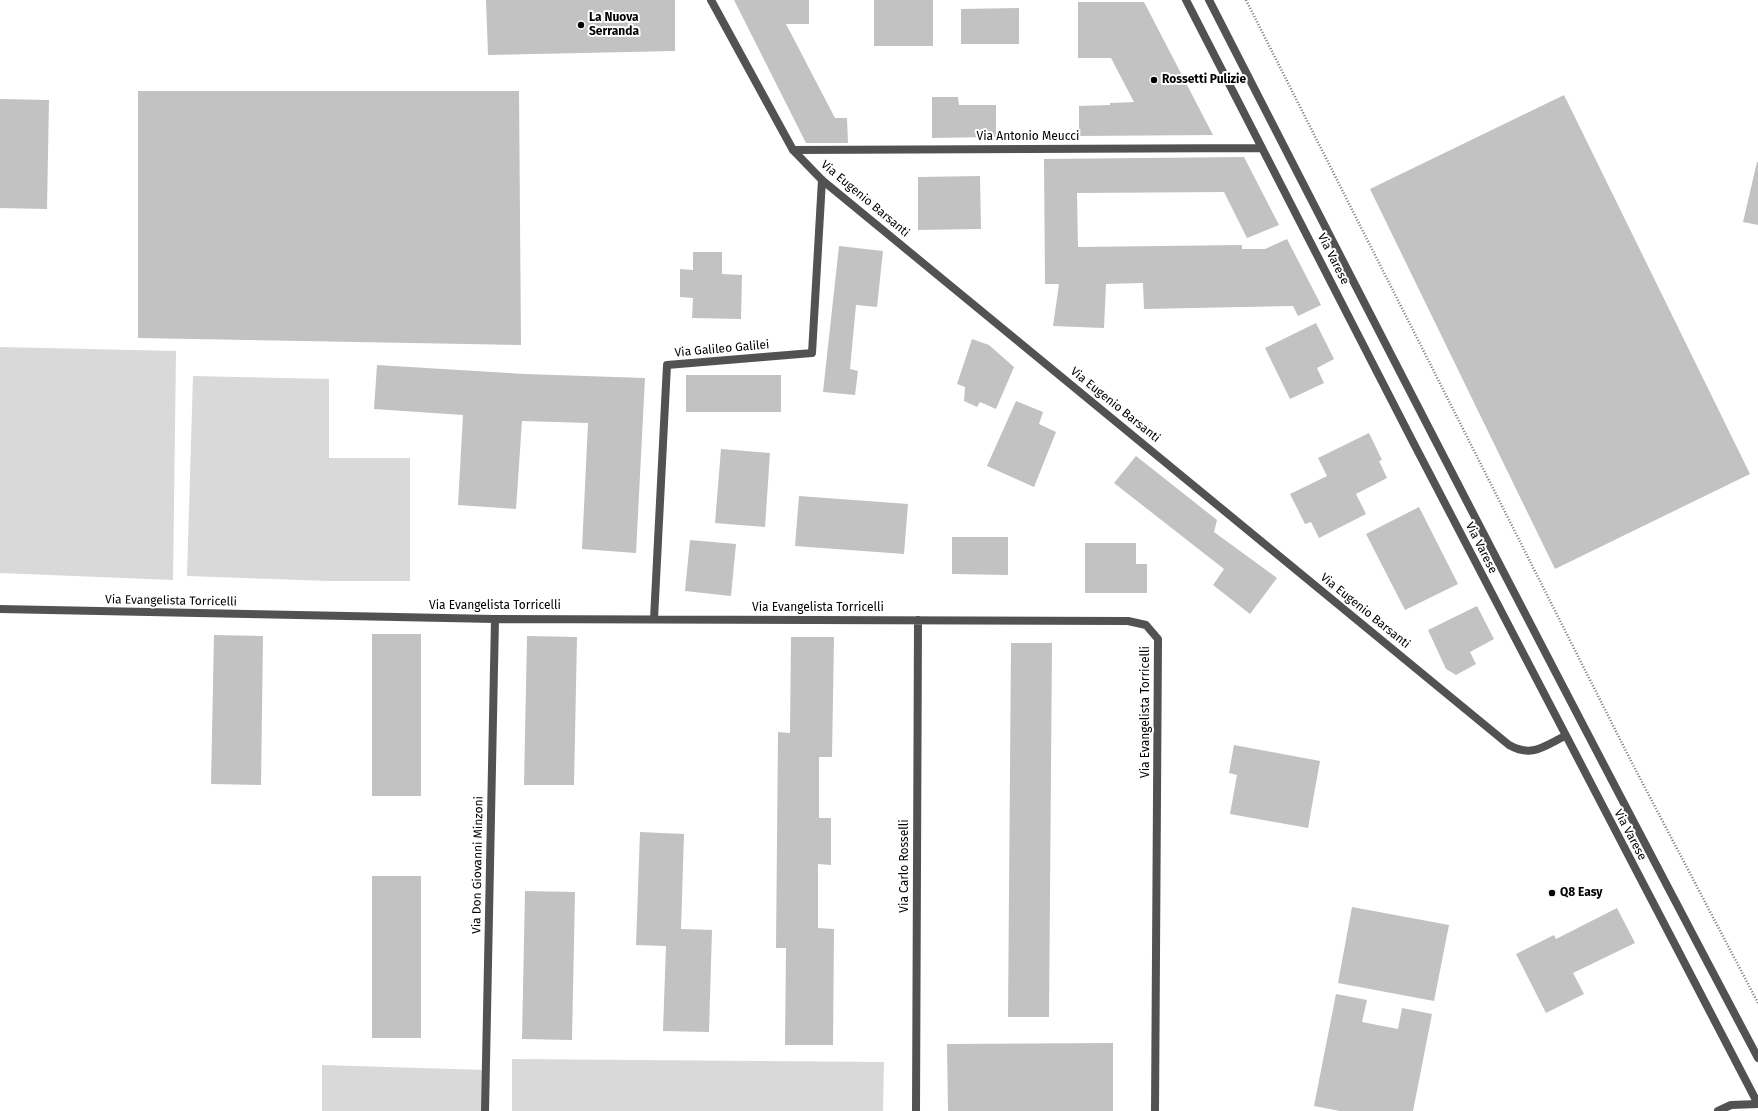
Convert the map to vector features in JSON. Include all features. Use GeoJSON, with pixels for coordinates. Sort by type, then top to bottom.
{"type":"FeatureCollection","features":[{"type":"Feature","properties":{"kind":"street","name":"Via Eugenio Barsanti"},"geometry":{"type":"LineString","coordinates":[[711,0],[793,150],[822,180],[1509,745],[1527,752],[1535,750],[1565,736]]}},
{"type":"Feature","properties":{"kind":"street","name":"Via Varese"},"geometry":{"type":"LineString","coordinates":[[1186,0],[1565,736],[1758,1104]]}},
{"type":"Feature","properties":{"kind":"street","name":"Via Varese"},"geometry":{"type":"LineString","coordinates":[[1209,0],[1429,430],[1758,1058]]}},
{"type":"Feature","properties":{"kind":"street","name":"Via Antonio Meucci"},"geometry":{"type":"LineString","coordinates":[[793,150],[1262,148]]}},
{"type":"Feature","properties":{"kind":"street","name":"Via Galileo Galilei"},"geometry":{"type":"LineString","coordinates":[[654,619],[667,365],[812,353],[822,180]]}},
{"type":"Feature","properties":{"kind":"street","name":"Via Evangelista Torricelli"},"geometry":{"type":"LineString","coordinates":[[0,609],[495,619],[1036,619],[1128,621],[1146,625],[1158,639],[1154,1111]]}},
{"type":"Feature","properties":{"kind":"street","name":"Via Don Giovanni Minzoni"},"geometry":{"type":"LineString","coordinates":[[485,1111],[495,619]]}},
{"type":"Feature","properties":{"kind":"street","name":"Via Carlo Rosselli"},"geometry":{"type":"LineString","coordinates":[[916,1111],[918,620]]}},
{"type":"Feature","properties":{"kind":"street"},"geometry":{"type":"LineString","coordinates":[[1718,1111],[1731,1105],[1758,1104]]}},
{"type":"Feature","properties":{"kind":"street"},"geometry":{"type":"LineString","coordinates":[[1752,1111],[1758,1104]]}},
{"type":"Feature","properties":{"kind":"path"},"geometry":{"type":"LineString","coordinates":[[1246,0],[1631,761],[1758,1003]]}},
{"type":"Feature","properties":{"kind":"shaded area"},"geometry":{"type":"Polygon","coordinates":[[[0,347],[176,351],[173,580],[0,573],[0,347]]]}},
{"type":"Feature","properties":{"kind":"shaded area"},"geometry":{"type":"Polygon","coordinates":[[[193,376],[329,379],[329,458],[410,458],[410,581],[329,581],[187,576],[193,376]]]}},
{"type":"Feature","properties":{"kind":"shaded area"},"geometry":{"type":"Polygon","coordinates":[[[512,1059],[884,1062],[883,1111],[512,1111],[512,1059]]]}},
{"type":"Feature","properties":{"kind":"shaded area"},"geometry":{"type":"Polygon","coordinates":[[[322,1065],[486,1070],[485,1111],[322,1111],[322,1065]]]}},
{"type":"Feature","properties":{"kind":"building","name":"La Nuova Serranda"},"geometry":{"type":"Polygon","coordinates":[[[486,0],[675,0],[675,51],[488,55],[486,0]]]}},
{"type":"Feature","properties":{"kind":"building"},"geometry":{"type":"Polygon","coordinates":[[[734,0],[809,0],[809,24],[786,24],[835,118],[847,118],[848,143],[806,143],[734,0]]]}},
{"type":"Feature","properties":{"kind":"building"},"geometry":{"type":"Polygon","coordinates":[[[874,0],[933,0],[933,46],[874,46],[874,0]]]}},
{"type":"Feature","properties":{"kind":"building","name":"Rossetti Pulizie"},"geometry":{"type":"Polygon","coordinates":[[[1078,2],[1144,2],[1213,135],[1079,136],[1079,106],[1110,105],[1110,103],[1134,102],[1111,58],[1078,58],[1078,2]]]}},
{"type":"Feature","properties":{"kind":"building"},"geometry":{"type":"Polygon","coordinates":[[[1019,8],[1019,44],[961,44],[961,9],[1019,8]]]}},
{"type":"Feature","properties":{"kind":"building"},"geometry":{"type":"Polygon","coordinates":[[[138,91],[519,91],[521,345],[138,338],[138,91]]]}},
{"type":"Feature","properties":{"kind":"building"},"geometry":{"type":"Polygon","coordinates":[[[1564,95],[1750,474],[1555,569],[1370,189],[1564,95]]]}},
{"type":"Feature","properties":{"kind":"building"},"geometry":{"type":"Polygon","coordinates":[[[932,97],[958,97],[959,105],[996,105],[996,137],[932,138],[932,97]]]}},
{"type":"Feature","properties":{"kind":"building"},"geometry":{"type":"Polygon","coordinates":[[[0,99],[49,100],[47,209],[0,208],[0,99]]]}},
{"type":"Feature","properties":{"kind":"building"},"geometry":{"type":"Polygon","coordinates":[[[1244,157],[1279,225],[1247,238],[1224,192],[1077,193],[1078,247],[1242,245],[1242,249],[1265,249],[1287,239],[1321,305],[1298,316],[1293,306],[1144,309],[1143,283],[1106,284],[1104,328],[1053,326],[1059,284],[1045,284],[1044,159],[1244,157]]]}},
{"type":"Feature","properties":{"kind":"building"},"geometry":{"type":"Polygon","coordinates":[[[1758,162],[1758,225],[1743,222],[1758,162]]]}},
{"type":"Feature","properties":{"kind":"building"},"geometry":{"type":"Polygon","coordinates":[[[980,176],[981,229],[918,230],[918,177],[980,176]]]}},
{"type":"Feature","properties":{"kind":"building"},"geometry":{"type":"Polygon","coordinates":[[[839,246],[883,251],[877,307],[856,305],[850,369],[858,371],[855,395],[823,392],[839,246]]]}},
{"type":"Feature","properties":{"kind":"building"},"geometry":{"type":"Polygon","coordinates":[[[693,252],[722,252],[722,274],[742,275],[741,319],[692,318],[693,298],[680,297],[680,269],[693,270],[693,252]]]}},
{"type":"Feature","properties":{"kind":"building"},"geometry":{"type":"Polygon","coordinates":[[[1316,323],[1334,359],[1317,368],[1324,383],[1290,399],[1265,348],[1316,323]]]}},
{"type":"Feature","properties":{"kind":"building"},"geometry":{"type":"Polygon","coordinates":[[[972,339],[989,345],[1014,367],[996,409],[980,402],[977,407],[964,401],[965,387],[957,384],[972,339]]]}},
{"type":"Feature","properties":{"kind":"building"},"geometry":{"type":"Polygon","coordinates":[[[377,365],[525,374],[645,378],[636,553],[582,549],[588,423],[522,421],[516,509],[458,505],[463,415],[374,409],[377,365]]]}},
{"type":"Feature","properties":{"kind":"building"},"geometry":{"type":"Polygon","coordinates":[[[686,375],[781,375],[781,412],[686,412],[686,375]]]}},
{"type":"Feature","properties":{"kind":"building"},"geometry":{"type":"Polygon","coordinates":[[[1016,401],[1043,412],[1039,424],[1056,432],[1034,487],[987,466],[1016,401]]]}},
{"type":"Feature","properties":{"kind":"building"},"geometry":{"type":"Polygon","coordinates":[[[1369,433],[1382,460],[1379,461],[1387,478],[1356,494],[1366,514],[1319,538],[1311,522],[1305,524],[1290,494],[1327,476],[1318,458],[1369,433]]]}},
{"type":"Feature","properties":{"kind":"building"},"geometry":{"type":"Polygon","coordinates":[[[721,449],[770,453],[765,527],[715,523],[721,449]]]}},
{"type":"Feature","properties":{"kind":"building"},"geometry":{"type":"Polygon","coordinates":[[[1136,456],[1217,520],[1214,532],[1277,578],[1250,614],[1213,585],[1224,569],[1114,483],[1136,456]]]}},
{"type":"Feature","properties":{"kind":"building"},"geometry":{"type":"Polygon","coordinates":[[[799,496],[908,504],[904,554],[795,546],[799,496]]]}},
{"type":"Feature","properties":{"kind":"building"},"geometry":{"type":"Polygon","coordinates":[[[1419,507],[1458,584],[1405,610],[1366,534],[1419,507]]]}},
{"type":"Feature","properties":{"kind":"building"},"geometry":{"type":"Polygon","coordinates":[[[952,537],[1008,537],[1008,575],[952,574],[952,537]]]}},
{"type":"Feature","properties":{"kind":"building"},"geometry":{"type":"Polygon","coordinates":[[[690,540],[736,544],[731,596],[685,591],[690,540]]]}},
{"type":"Feature","properties":{"kind":"building"},"geometry":{"type":"Polygon","coordinates":[[[1085,543],[1136,543],[1136,564],[1147,564],[1147,593],[1085,593],[1085,543]]]}},
{"type":"Feature","properties":{"kind":"building"},"geometry":{"type":"Polygon","coordinates":[[[1477,606],[1494,639],[1470,652],[1476,664],[1456,675],[1446,669],[1428,630],[1477,606]]]}},
{"type":"Feature","properties":{"kind":"building"},"geometry":{"type":"Polygon","coordinates":[[[372,634],[421,634],[421,796],[372,796],[372,634]]]}},
{"type":"Feature","properties":{"kind":"building"},"geometry":{"type":"Polygon","coordinates":[[[214,635],[263,636],[261,785],[211,784],[214,635]]]}},
{"type":"Feature","properties":{"kind":"building"},"geometry":{"type":"Polygon","coordinates":[[[527,636],[577,637],[574,785],[524,785],[527,636]]]}},
{"type":"Feature","properties":{"kind":"building"},"geometry":{"type":"Polygon","coordinates":[[[791,637],[834,637],[832,757],[819,757],[819,818],[831,818],[831,865],[818,864],[818,928],[834,929],[833,1045],[785,1045],[786,948],[776,948],[778,732],[790,733],[791,637]]]}},
{"type":"Feature","properties":{"kind":"building"},"geometry":{"type":"Polygon","coordinates":[[[1011,643],[1052,643],[1049,1017],[1008,1017],[1011,643]]]}},
{"type":"Feature","properties":{"kind":"building"},"geometry":{"type":"Polygon","coordinates":[[[1234,745],[1320,761],[1308,828],[1230,814],[1237,775],[1229,773],[1234,745]]]}},
{"type":"Feature","properties":{"kind":"building"},"geometry":{"type":"Polygon","coordinates":[[[640,832],[684,834],[681,929],[712,930],[709,1032],[663,1031],[666,946],[636,945],[640,832]]]}},
{"type":"Feature","properties":{"kind":"building"},"geometry":{"type":"Polygon","coordinates":[[[372,876],[421,876],[421,1038],[372,1038],[372,876]]]}},
{"type":"Feature","properties":{"kind":"building"},"geometry":{"type":"Polygon","coordinates":[[[525,891],[575,892],[572,1040],[522,1039],[525,891]]]}},
{"type":"Feature","properties":{"kind":"building"},"geometry":{"type":"Polygon","coordinates":[[[1352,907],[1449,925],[1434,1001],[1338,983],[1352,907]]]}},
{"type":"Feature","properties":{"kind":"building"},"geometry":{"type":"Polygon","coordinates":[[[1617,908],[1635,943],[1573,973],[1584,994],[1546,1013],[1516,954],[1554,935],[1556,939],[1617,908]]]}},
{"type":"Feature","properties":{"kind":"building"},"geometry":{"type":"Polygon","coordinates":[[[1336,994],[1367,1000],[1362,1022],[1398,1029],[1402,1008],[1432,1014],[1413,1111],[1340,1111],[1314,1106],[1336,994]]]}},
{"type":"Feature","properties":{"kind":"building"},"geometry":{"type":"Polygon","coordinates":[[[1113,1043],[1113,1111],[948,1111],[947,1044],[1113,1043]]]}},
{"type":"Feature","properties":{"kind":"place","name":"La Nuova Serranda"},"geometry":{"type":"Point","coordinates":[581,25]}},
{"type":"Feature","properties":{"kind":"place","name":"Rossetti Pulizie"},"geometry":{"type":"Point","coordinates":[1154,80]}},
{"type":"Feature","properties":{"kind":"place","name":"Q8 Easy"},"geometry":{"type":"Point","coordinates":[1552,893]}}]}
